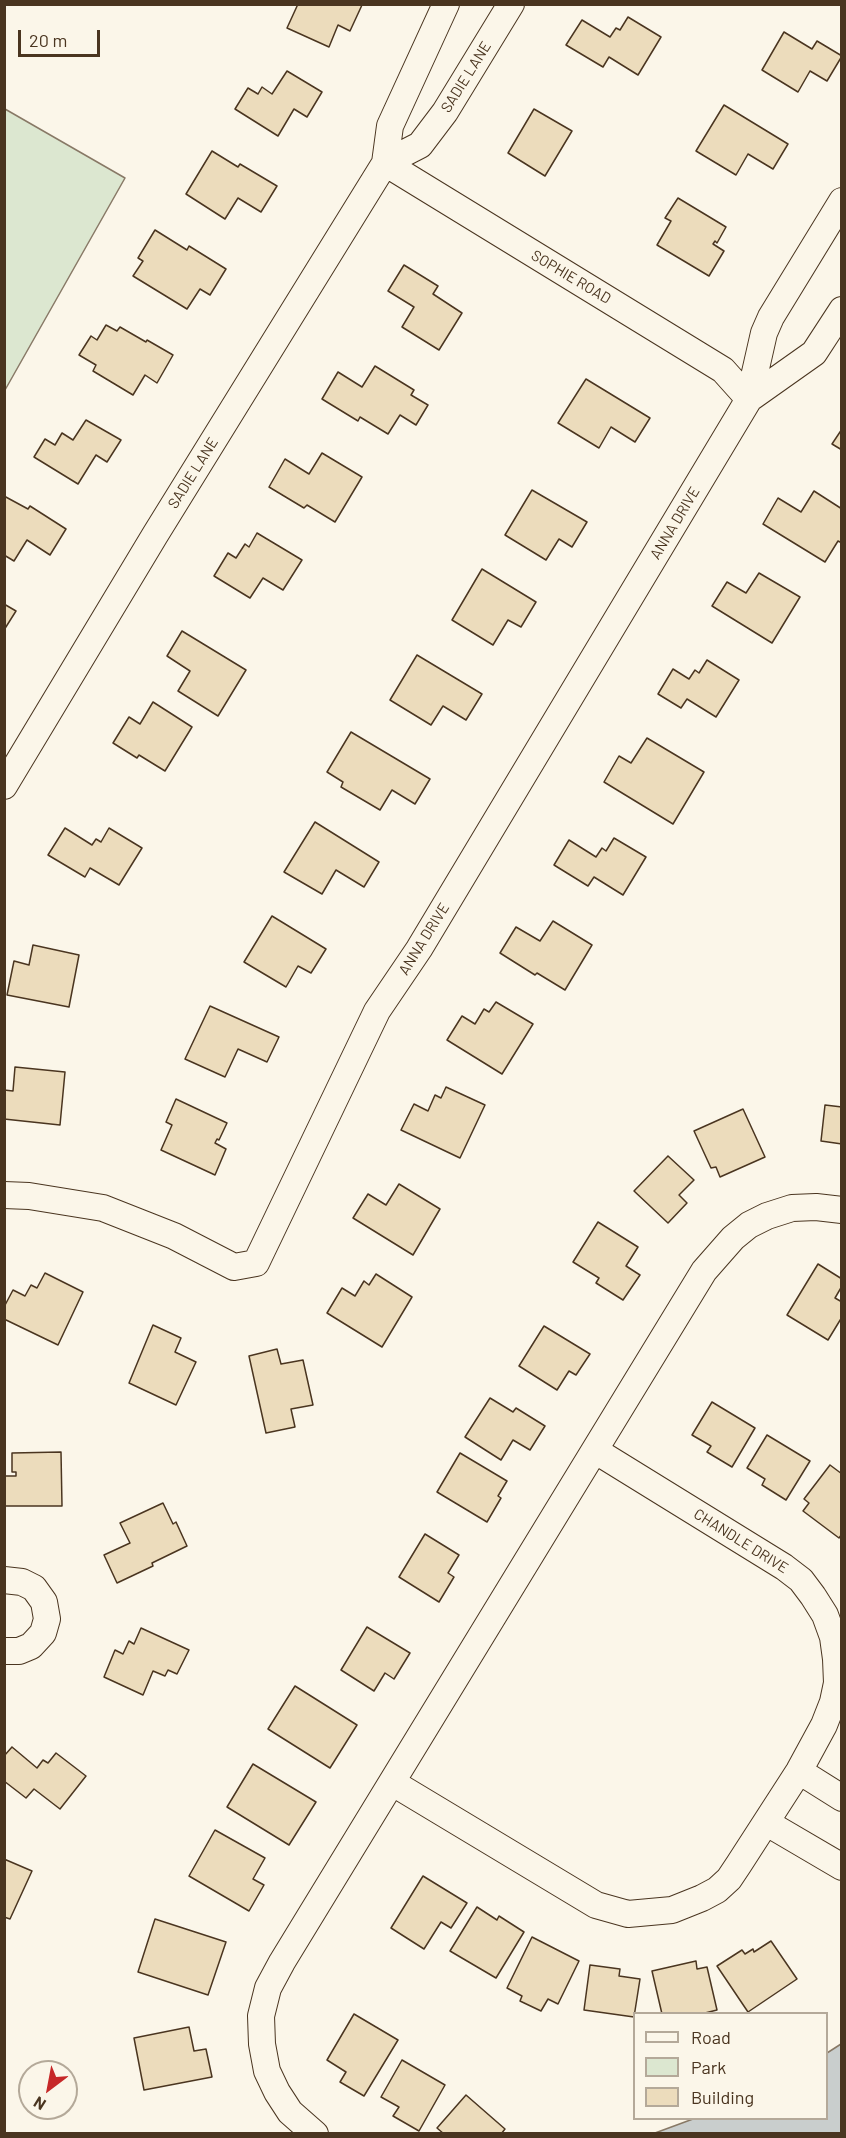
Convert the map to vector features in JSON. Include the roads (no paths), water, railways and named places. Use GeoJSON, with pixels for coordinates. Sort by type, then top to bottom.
{"type":"FeatureCollection","features":[{"type":"Feature","properties":{"kind":"street","name":"SADIE LANE"},"geometry":{"type":"LineString","coordinates":[[4,786],[154,535],[385,163],[390,126],[446,4]]}},
{"type":"Feature","properties":{"kind":"street","name":"SADIE LANE"},"geometry":{"type":"LineString","coordinates":[[385,163],[420,145],[445,112],[511,4]]}},
{"type":"Feature","properties":{"kind":"street","name":"SOPHIE ROAD"},"geometry":{"type":"LineString","coordinates":[[385,163],[723,370],[750,399]]}},
{"type":"Feature","properties":{"kind":"street","name":"ANNA DRIVE"},"geometry":{"type":"LineString","coordinates":[[4,1195],[28,1196],[103,1208],[174,1236],[234,1267],[256,1263],[377,1011],[419,949],[750,399],[764,333],[771,316],[842,201]]}},
{"type":"Feature","properties":{"kind":"street","name":"ANNA DRIVE"},"geometry":{"type":"LineString","coordinates":[[750,399],[813,353],[842,310]]}},
{"type":"Feature","properties":{"kind":"street"},"geometry":{"type":"LineString","coordinates":[[315,2133],[290,2112],[267,2071],[262,2044],[261,2016],[268,1988],[704,1271],[733,1238],[749,1225],[767,1216],[792,1208],[816,1207],[842,1210]]}},
{"type":"Feature","properties":{"kind":"street","name":"CHANDLE DRIVE"},"geometry":{"type":"LineString","coordinates":[[393,1783],[596,1905],[628,1914],[672,1910],[717,1890],[729,1879],[799,1771],[824,1725],[837,1683],[837,1659],[833,1637],[825,1615],[813,1596],[801,1580],[784,1566],[596,1451]]}},
{"type":"Feature","properties":{"kind":"street"},"geometry":{"type":"LineString","coordinates":[[4,1580],[22,1582],[34,1588],[44,1602],[47,1619],[43,1633],[31,1646],[19,1651],[4,1652]]}},
{"type":"Feature","properties":{"kind":"street"},"geometry":{"type":"LineString","coordinates":[[799,1771],[842,1798]]}},
{"type":"Feature","properties":{"kind":"street"},"geometry":{"type":"LineString","coordinates":[[767,1823],[842,1867]]}}]}
